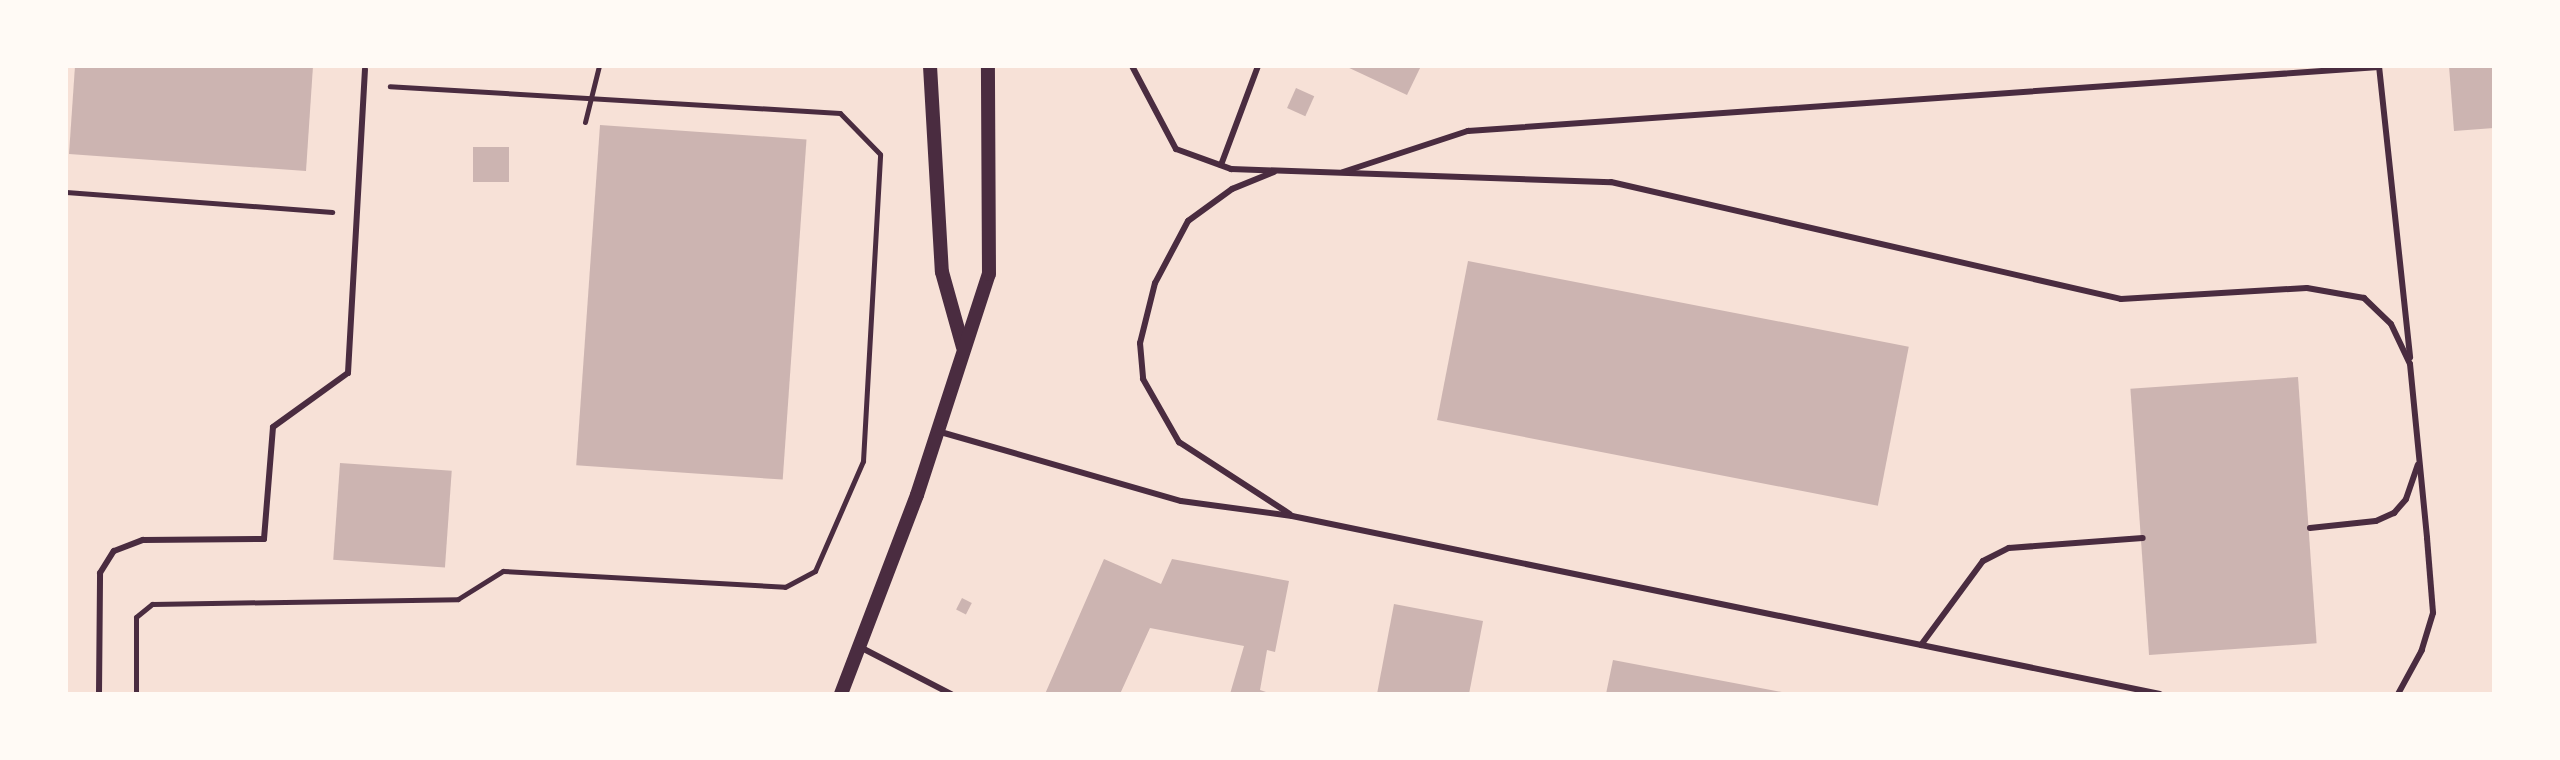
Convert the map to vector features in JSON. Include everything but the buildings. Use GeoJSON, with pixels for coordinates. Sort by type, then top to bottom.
{"type":"FeatureCollection","features":[{"type":"Feature","properties":{"kind":"street"},"geometry":{"type":"LineString","coordinates":[[930,66],[942,272],[963,347]]}},
{"type":"Feature","properties":{"kind":"street"},"geometry":{"type":"LineString","coordinates":[[841,694],[937,431],[989,274],[988,66]]}},
{"type":"Feature","properties":{"kind":"lane"},"geometry":{"type":"LineString","coordinates":[[1132,66],[1176,149],[1221,165],[1278,171],[1611,182],[2121,299],[2336,290],[2364,298],[2391,324],[2410,364]]}},
{"type":"Feature","properties":{"kind":"lane"},"geometry":{"type":"LineString","coordinates":[[1221,165],[1258,66]]}},
{"type":"Feature","properties":{"kind":"lane"},"geometry":{"type":"LineString","coordinates":[[1339,173],[1468,131],[2379,67],[2433,613],[2422,650],[2398,694]]}},
{"type":"Feature","properties":{"kind":"lane"},"geometry":{"type":"LineString","coordinates":[[99,694],[100,573],[114,551],[143,540],[264,539],[273,427],[348,373],[365,69]]}},
{"type":"Feature","properties":{"kind":"lane"},"geometry":{"type":"LineString","coordinates":[[1278,171],[1232,189],[1188,221],[1155,283],[1140,343],[1143,379],[1179,442],[1292,516]]}},
{"type":"Feature","properties":{"kind":"lane"},"geometry":{"type":"LineString","coordinates":[[937,431],[1181,501],[1292,516],[2160,694]]}},
{"type":"Feature","properties":{"kind":"lane"},"geometry":{"type":"LineString","coordinates":[[2310,528],[2376,521],[2394,513],[2406,499],[2420,461]]}},
{"type":"Feature","properties":{"kind":"lane"},"geometry":{"type":"LineString","coordinates":[[1921,645],[1983,561],[2009,548],[2143,538]]}},
{"type":"Feature","properties":{"kind":"lane"},"geometry":{"type":"LineString","coordinates":[[857,646],[951,694]]}},
{"type":"Feature","properties":{"kind":"path"},"geometry":{"type":"LineString","coordinates":[[585,122],[599,66]]}},
{"type":"Feature","properties":{"kind":"path"},"geometry":{"type":"LineString","coordinates":[[136,694],[136,617],[152,604],[458,599],[503,571],[785,587],[815,571],[863,461],[880,154],[840,113],[365,84]]}},
{"type":"Feature","properties":{"kind":"path"},"geometry":{"type":"LineString","coordinates":[[66,192],[357,214]]}}]}
